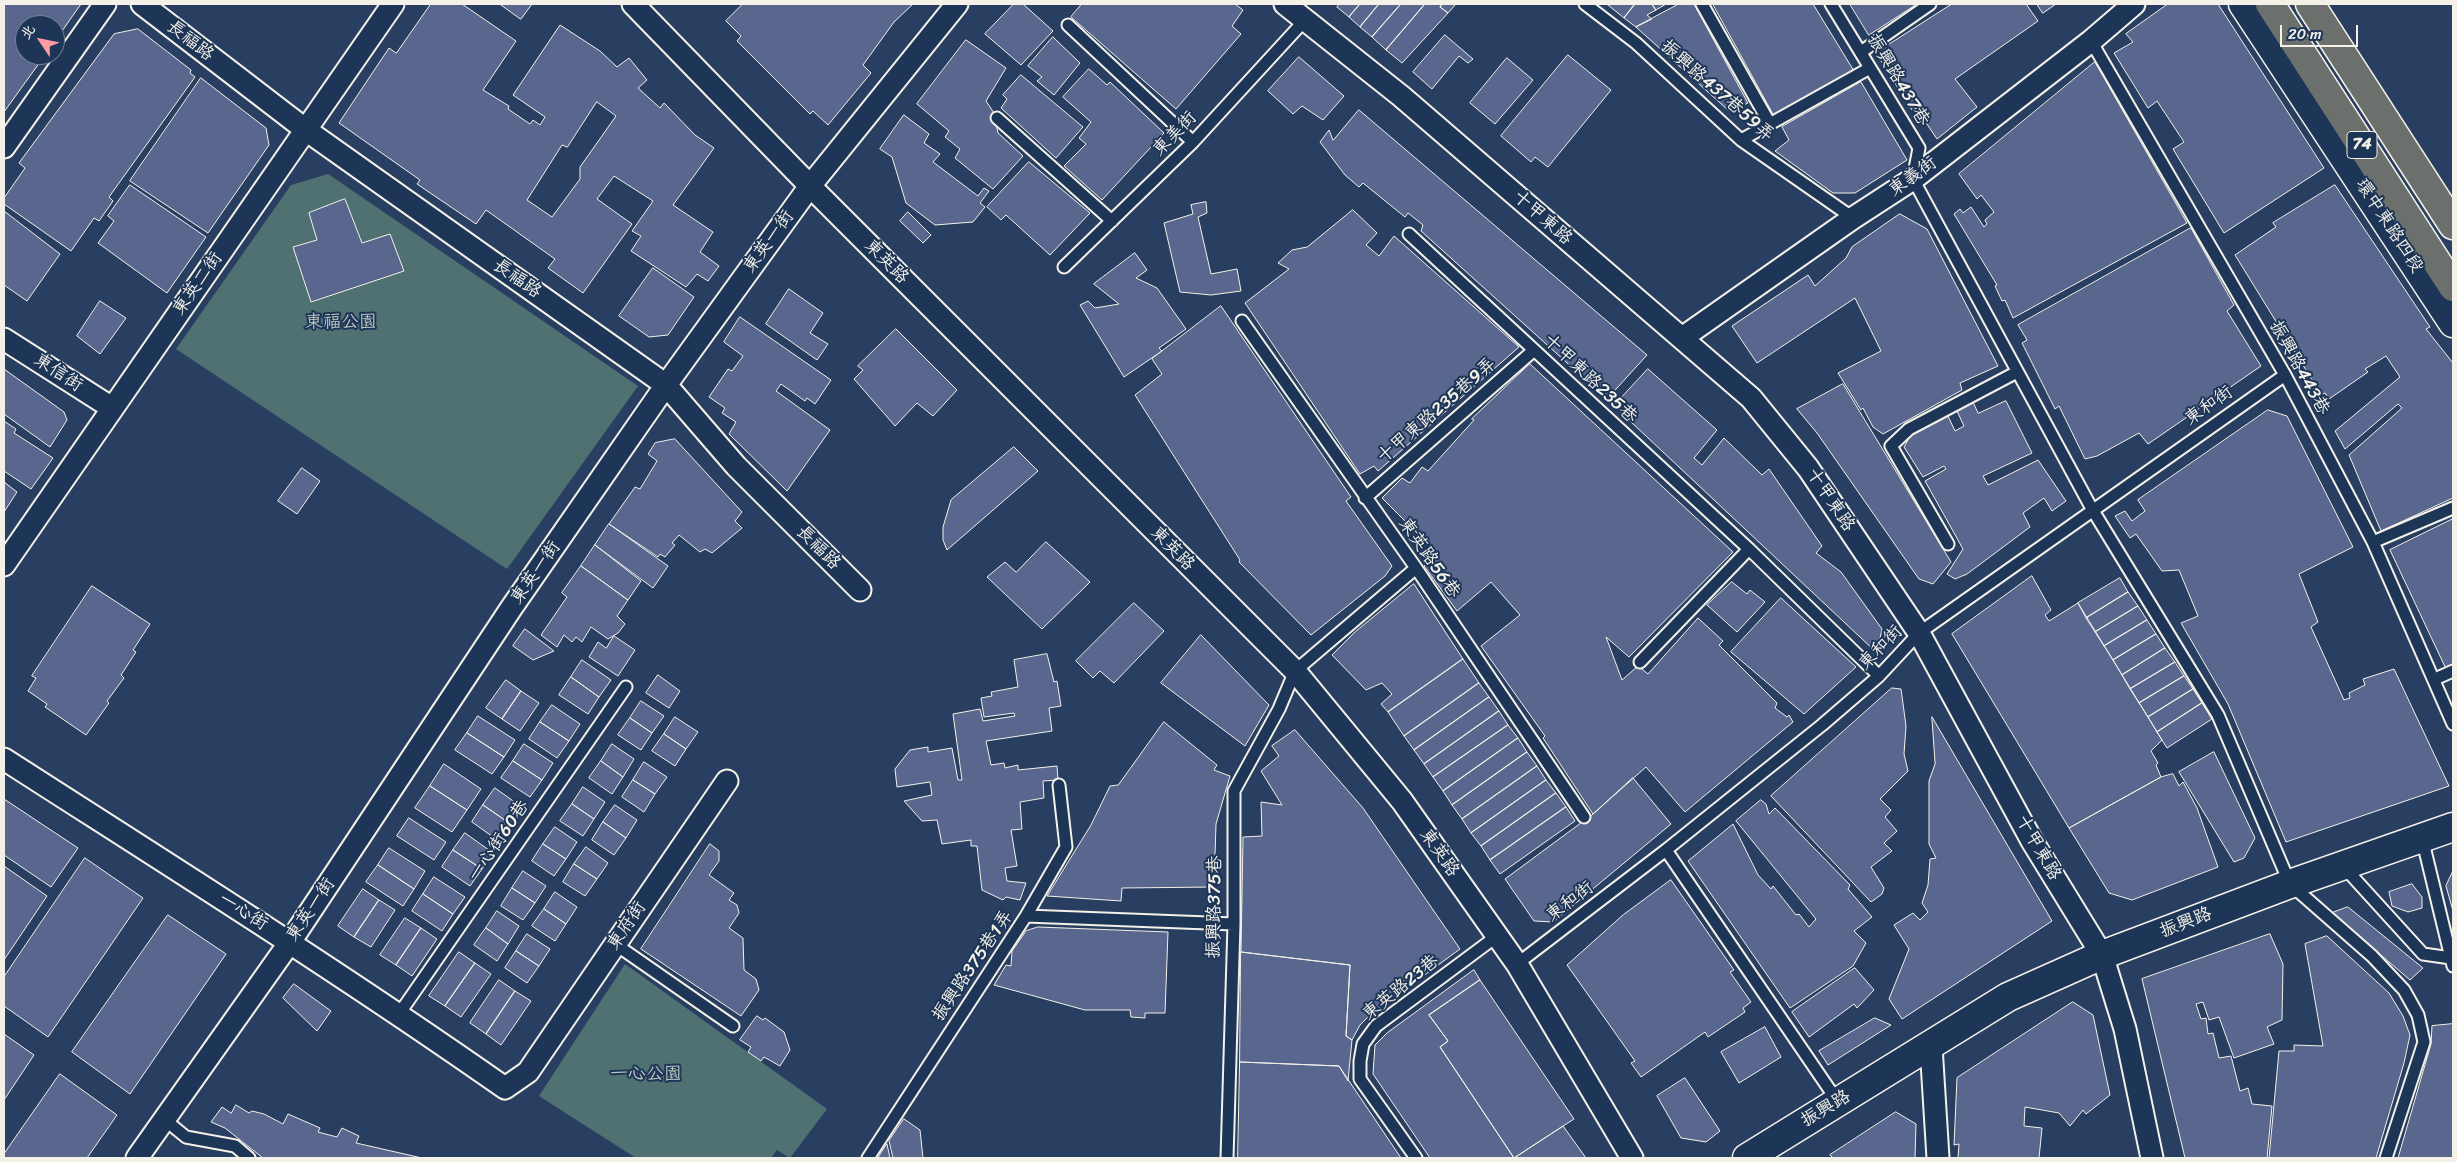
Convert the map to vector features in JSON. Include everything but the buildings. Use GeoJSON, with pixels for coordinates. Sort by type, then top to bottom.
{"type":"FeatureCollection","features":[{"type":"Feature","properties":{"kind":"highway","name":"74"},"geometry":{"type":"LineString","coordinates":[[2270,4],[2453,287]]}},
{"type":"Feature","properties":{"kind":"highway","name":"74"},"geometry":{"type":"LineString","coordinates":[[2310,4],[2453,225]]}},
{"type":"Feature","properties":{"kind":"main road","name":"環中東路四段"},"geometry":{"type":"LineString","coordinates":[[2243,4],[2453,323]]}},
{"type":"Feature","properties":{"kind":"main road","name":"振興路"},"geometry":{"type":"LineString","coordinates":[[1747,1158],[1932,1046],[2008,997],[2102,955],[2290,884],[2453,827]]}},
{"type":"Feature","properties":{"kind":"street"},"geometry":{"type":"LineString","coordinates":[[4,147],[105,4]]}},
{"type":"Feature","properties":{"kind":"street","name":"長福路"},"geometry":{"type":"LineString","coordinates":[[142,4],[306,130],[666,385],[736,466],[860,590]]}},
{"type":"Feature","properties":{"kind":"street","name":"東英二街"},"geometry":{"type":"LineString","coordinates":[[4,565],[393,4]]}},
{"type":"Feature","properties":{"kind":"street","name":"東英路"},"geometry":{"type":"LineString","coordinates":[[633,4],[810,186],[1295,671],[1402,801],[1517,964],[1632,1158]]}},
{"type":"Feature","properties":{"kind":"street","name":"東英一街"},"geometry":{"type":"LineString","coordinates":[[137,1158],[290,942],[512,607],[666,385],[810,186],[957,4]]}},
{"type":"Feature","properties":{"kind":"street","name":"十甲東路"},"geometry":{"type":"LineString","coordinates":[[1285,4],[1401,96],[1751,398],[1808,468],[1919,633],[2032,841],[2102,955],[2125,1029],[2152,1158]]}},
{"type":"Feature","properties":{"kind":"street","name":"東義街"},"geometry":{"type":"LineString","coordinates":[[1682,338],[1853,218],[1913,179],[2091,41],[2134,4]]}},
{"type":"Feature","properties":{"kind":"street","name":"東信街"},"geometry":{"type":"LineString","coordinates":[[5,343],[112,408]]}},
{"type":"Feature","properties":{"kind":"street","name":"一心街"},"geometry":{"type":"LineString","coordinates":[[4,759],[290,942],[399,1014],[505,1088],[528,1072]]}},
{"type":"Feature","properties":{"kind":"street","name":"東府街"},"geometry":{"type":"LineString","coordinates":[[528,1072],[727,781]]}},
{"type":"Feature","properties":{"kind":"street"},"geometry":{"type":"LineString","coordinates":[[1932,1046],[1938,1158]]}},
{"type":"Feature","properties":{"kind":"lane","name":"振興路437巷59弄"},"geometry":{"type":"LineString","coordinates":[[1585,4],[1636,44],[1741,140],[1853,218]]}},
{"type":"Feature","properties":{"kind":"lane"},"geometry":{"type":"LineString","coordinates":[[1702,4],[1770,124]]}},
{"type":"Feature","properties":{"kind":"lane","name":"振興路437巷"},"geometry":{"type":"LineString","coordinates":[[1831,4],[1919,148],[1913,179]]}},
{"type":"Feature","properties":{"kind":"lane"},"geometry":{"type":"LineString","coordinates":[[1861,52],[1930,4]]}},
{"type":"Feature","properties":{"kind":"lane","name":"東美街"},"geometry":{"type":"LineString","coordinates":[[1064,267],[1193,142],[1305,20]]}},
{"type":"Feature","properties":{"kind":"lane"},"geometry":{"type":"LineString","coordinates":[[1068,25],[1193,142]]}},
{"type":"Feature","properties":{"kind":"lane","name":"振興路443巷"},"geometry":{"type":"LineString","coordinates":[[2091,41],[2285,375],[2372,542],[2435,679],[2453,724]]}},
{"type":"Feature","properties":{"kind":"lane"},"geometry":{"type":"LineString","coordinates":[[1741,140],[1870,68]]}},
{"type":"Feature","properties":{"kind":"lane"},"geometry":{"type":"LineString","coordinates":[[997,118],[1112,221]]}},
{"type":"Feature","properties":{"kind":"lane"},"geometry":{"type":"LineString","coordinates":[[1913,179],[2092,509],[2218,715],[2290,884],[2372,956],[2404,990],[2418,1015],[2424,1042],[2386,1158]]}},
{"type":"Feature","properties":{"kind":"lane","name":"十甲東路235巷"},"geometry":{"type":"LineString","coordinates":[[1409,234],[1749,549],[1879,676]]}},
{"type":"Feature","properties":{"kind":"lane","name":"東英路56巷"},"geometry":{"type":"LineString","coordinates":[[1242,321],[1416,568],[1584,817]]}},
{"type":"Feature","properties":{"kind":"lane","name":"十甲東路235巷9弄"},"geometry":{"type":"LineString","coordinates":[[1365,498],[1533,350]]}},
{"type":"Feature","properties":{"kind":"lane"},"geometry":{"type":"LineString","coordinates":[[1948,544],[1891,446],[1909,429],[2017,372]]}},
{"type":"Feature","properties":{"kind":"lane","name":"東和街"},"geometry":{"type":"LineString","coordinates":[[1517,964],[1666,850],[1879,676],[1919,633],[2092,509],[2285,375]]}},
{"type":"Feature","properties":{"kind":"lane"},"geometry":{"type":"LineString","coordinates":[[2372,542],[2453,508]]}},
{"type":"Feature","properties":{"kind":"lane"},"geometry":{"type":"LineString","coordinates":[[1640,662],[1749,549]]}},
{"type":"Feature","properties":{"kind":"lane"},"geometry":{"type":"LineString","coordinates":[[1295,671],[1416,568]]}},
{"type":"Feature","properties":{"kind":"lane","name":"振興路375巷"},"geometry":{"type":"LineString","coordinates":[[1227,1158],[1234,924],[1234,791],[1279,709],[1295,671]]}},
{"type":"Feature","properties":{"kind":"lane"},"geometry":{"type":"LineString","coordinates":[[2435,679],[2453,672]]}},
{"type":"Feature","properties":{"kind":"lane","name":"一心街60巷"},"geometry":{"type":"LineString","coordinates":[[399,1014],[626,687]]}},
{"type":"Feature","properties":{"kind":"lane"},"geometry":{"type":"LineString","coordinates":[[1026,916],[1066,847],[1059,785]]}},
{"type":"Feature","properties":{"kind":"lane"},"geometry":{"type":"LineString","coordinates":[[2343,866],[2423,954],[2452,962],[2422,838]]}},
{"type":"Feature","properties":{"kind":"lane"},"geometry":{"type":"LineString","coordinates":[[1666,850],[1838,1102]]}},
{"type":"Feature","properties":{"kind":"lane","name":"振興路375巷1弄"},"geometry":{"type":"LineString","coordinates":[[868,1158],[1026,916],[1234,924]]}},
{"type":"Feature","properties":{"kind":"lane","name":"東英路23巷"},"geometry":{"type":"LineString","coordinates":[[1416,1158],[1360,1079],[1360,1061],[1363,1044],[1376,1026],[1497,936]]}},
{"type":"Feature","properties":{"kind":"lane"},"geometry":{"type":"LineString","coordinates":[[615,944],[733,1026]]}},
{"type":"Feature","properties":{"kind":"lane"},"geometry":{"type":"LineString","coordinates":[[164,1119],[186,1137],[235,1146],[249,1158]]}},
{"type":"Feature","properties":{"kind":"green space","name":"東福公園"},"geometry":{"type":"Polygon","coordinates":[[[328,174],[638,386],[507,569],[176,349],[291,185],[328,174]]]}},
{"type":"Feature","properties":{"kind":"green space","name":"一心公園"},"geometry":{"type":"Polygon","coordinates":[[[625,964],[827,1109],[790,1158],[777,1150],[771,1158],[636,1158],[539,1096],[625,964]]]}}]}
